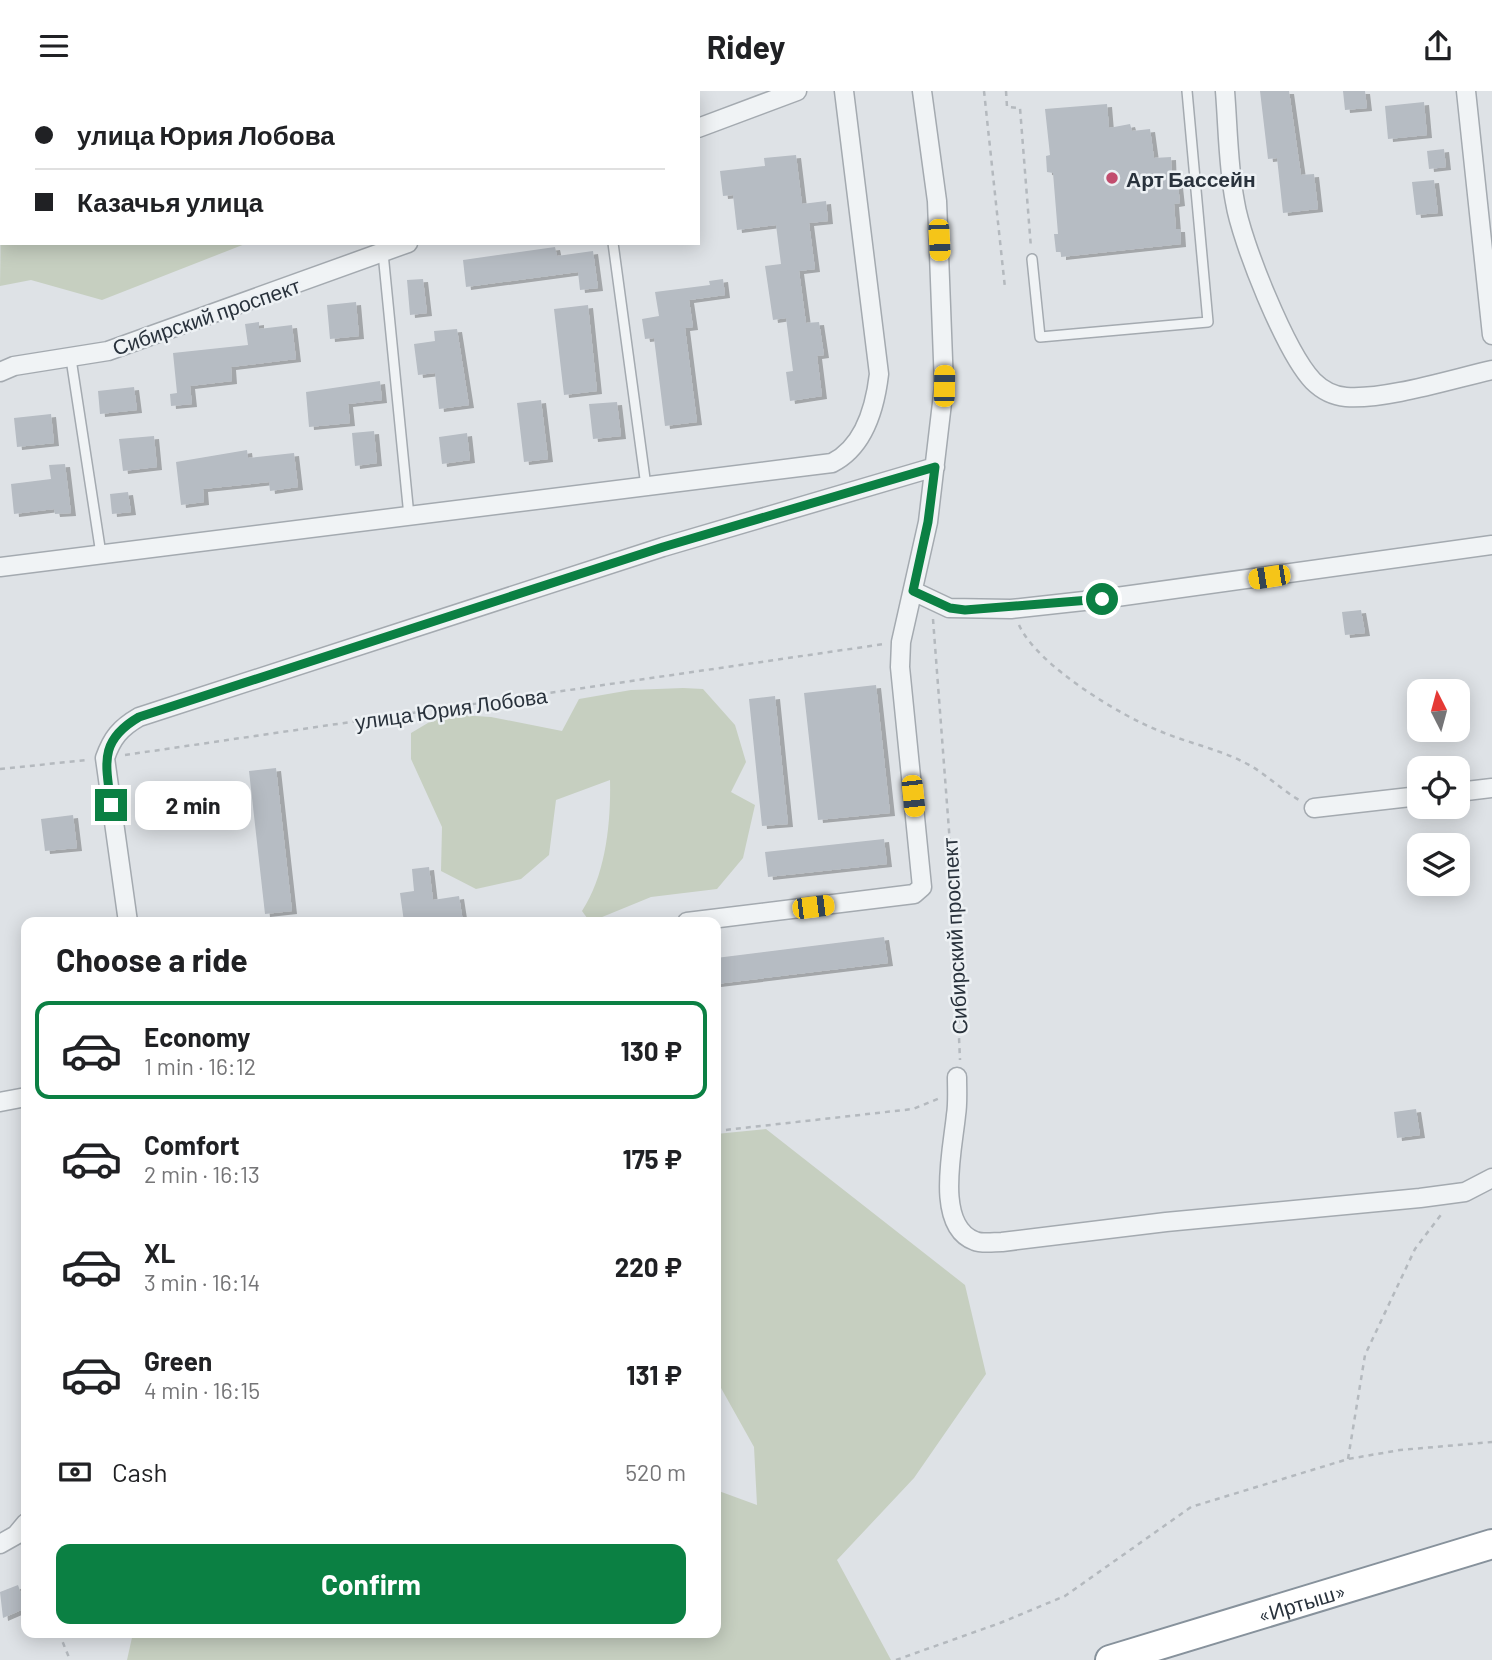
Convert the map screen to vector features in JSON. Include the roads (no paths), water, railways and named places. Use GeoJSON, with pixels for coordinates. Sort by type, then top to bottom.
{"type":"FeatureCollection","features":[{"type":"Feature","properties":{"kind":"highway","name":"«Иртыш»"},"geometry":{"type":"LineString","coordinates":[[1110,1660],[1492,1544]]}},
{"type":"Feature","properties":{"kind":"street"},"geometry":{"type":"LineString","coordinates":[[700,127],[797,91]]}},
{"type":"Feature","properties":{"kind":"street"},"geometry":{"type":"LineString","coordinates":[[0,566],[832,463],[852,451],[863,432],[879,374],[844,91]]}},
{"type":"Feature","properties":{"kind":"street","name":"Сибирский проспект"},"geometry":{"type":"LineString","coordinates":[[721,918],[914,894],[922,887],[900,667],[901,642],[928,522],[944,386],[944,336],[936,194],[922,91]]}},
{"type":"Feature","properties":{"kind":"street"},"geometry":{"type":"LineString","coordinates":[[1225,91],[1235,202],[1245,243],[1299,364],[1325,391],[1345,397],[1373,396],[1492,370]]}},
{"type":"Feature","properties":{"kind":"street"},"geometry":{"type":"LineString","coordinates":[[1466,91],[1492,335]]}},
{"type":"Feature","properties":{"kind":"street","name":"Сибирский проспект"},"geometry":{"type":"LineString","coordinates":[[0,372],[14,366],[108,351],[403,245]]}},
{"type":"Feature","properties":{"kind":"street"},"geometry":{"type":"LineString","coordinates":[[127,917],[105,758],[111,741],[122,727],[166,707],[663,547],[935,467]]}},
{"type":"Feature","properties":{"kind":"street"},"geometry":{"type":"LineString","coordinates":[[913,591],[932,602],[965,610],[1011,608],[1245,580],[1492,545]]}},
{"type":"Feature","properties":{"kind":"street"},"geometry":{"type":"LineString","coordinates":[[1470,791],[1492,788]]}},
{"type":"Feature","properties":{"kind":"street"},"geometry":{"type":"LineString","coordinates":[[1314,808],[1407,797]]}},
{"type":"Feature","properties":{"kind":"street"},"geometry":{"type":"LineString","coordinates":[[957,1077],[957,1111],[949,1179],[950,1209],[961,1231],[976,1242],[1002,1242],[1166,1222],[1465,1192],[1492,1178]]}},
{"type":"Feature","properties":{"kind":"street"},"geometry":{"type":"LineString","coordinates":[[0,1102],[21,1098]]}},
{"type":"Feature","properties":{"kind":"street"},"geometry":{"type":"LineString","coordinates":[[0,1543],[16,1535],[21,1529]]}},
{"type":"Feature","properties":{"kind":"lane"},"geometry":{"type":"LineString","coordinates":[[1032,259],[1040,337],[1208,322],[1187,91]]}},
{"type":"Feature","properties":{"kind":"lane"},"geometry":{"type":"LineString","coordinates":[[613,245],[646,486]]}},
{"type":"Feature","properties":{"kind":"lane"},"geometry":{"type":"LineString","coordinates":[[383,253],[409,516]]}},
{"type":"Feature","properties":{"kind":"lane"},"geometry":{"type":"LineString","coordinates":[[71,359],[101,554]]}},
{"type":"Feature","properties":{"kind":"place","name":"Арт Бассейн"},"geometry":{"type":"Point","coordinates":[1112,178]}}]}
